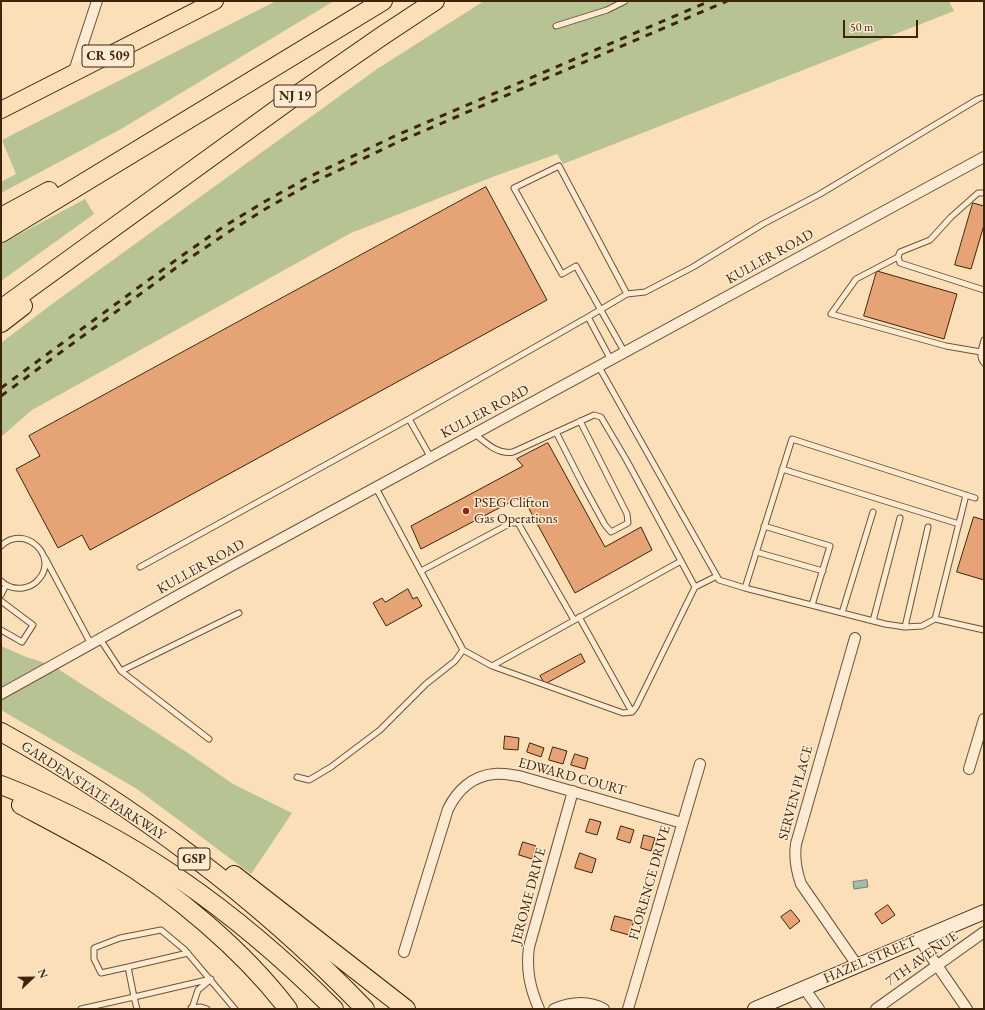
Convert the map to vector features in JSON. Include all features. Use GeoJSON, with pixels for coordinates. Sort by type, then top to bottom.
{"type":"FeatureCollection","features":[{"type":"Feature","properties":{"kind":"highway","name":"NJ 19"},"geometry":{"type":"LineString","coordinates":[[1,217],[231,93],[383,1]]}},
{"type":"Feature","properties":{"kind":"highway","name":"NJ 19"},"geometry":{"type":"LineString","coordinates":[[1,309],[302,91],[436,1]]}},
{"type":"Feature","properties":{"kind":"highway"},"geometry":{"type":"LineString","coordinates":[[1,233],[231,93]]}},
{"type":"Feature","properties":{"kind":"highway"},"geometry":{"type":"LineString","coordinates":[[1,323],[158,196]]}},
{"type":"Feature","properties":{"kind":"highway","name":"GARDEN STATE PARKWAY"},"geometry":{"type":"LineString","coordinates":[[3,733],[69,772],[130,812],[192,856],[251,904],[307,953],[365,1009]]}},
{"type":"Feature","properties":{"kind":"highway","name":"GARDEN STATE PARKWAY"},"geometry":{"type":"LineString","coordinates":[[1,785],[86,823],[134,849],[179,878],[223,910],[265,945],[334,1009]]}},
{"type":"Feature","properties":{"kind":"highway"},"geometry":{"type":"LineString","coordinates":[[1,794],[112,855],[170,894],[227,942],[260,976],[288,1009]]}},
{"type":"Feature","properties":{"kind":"highway"},"geometry":{"type":"LineString","coordinates":[[130,812],[237,877],[406,1009]]}},
{"type":"Feature","properties":{"kind":"main road","name":"CR 509"},"geometry":{"type":"LineString","coordinates":[[1,110],[215,1]]}},
{"type":"Feature","properties":{"kind":"street"},"geometry":{"type":"LineString","coordinates":[[73,74],[97,1]]}},
{"type":"Feature","properties":{"kind":"street","name":"KULLER ROAD"},"geometry":{"type":"LineString","coordinates":[[1,694],[95,641],[984,157]]}},
{"type":"Feature","properties":{"kind":"street","name":"SERVEN PLACE"},"geometry":{"type":"LineString","coordinates":[[855,638],[796,844],[795,854],[796,869],[800,884],[857,966]]}},
{"type":"Feature","properties":{"kind":"street"},"geometry":{"type":"LineString","coordinates":[[969,769],[981,740],[984,719]]}},
{"type":"Feature","properties":{"kind":"street","name":"FLORENCE DRIVE"},"geometry":{"type":"LineString","coordinates":[[628,1009],[700,764]]}},
{"type":"Feature","properties":{"kind":"street","name":"EDWARD COURT"},"geometry":{"type":"LineString","coordinates":[[404,952],[445,817],[453,798],[469,783],[494,774],[519,776],[682,822]]}},
{"type":"Feature","properties":{"kind":"street","name":"JEROME DRIVE"},"geometry":{"type":"LineString","coordinates":[[539,1009],[532,992],[527,971],[529,947],[573,791]]}},
{"type":"Feature","properties":{"kind":"street","name":"HAZEL STREET"},"geometry":{"type":"LineString","coordinates":[[756,1009],[984,912]]}},
{"type":"Feature","properties":{"kind":"street","name":"7TH AVENUE"},"geometry":{"type":"LineString","coordinates":[[876,1009],[984,932]]}},
{"type":"Feature","properties":{"kind":"street"},"geometry":{"type":"LineString","coordinates":[[919,939],[967,1009]]}},
{"type":"Feature","properties":{"kind":"street"},"geometry":{"type":"LineString","coordinates":[[804,988],[819,1009]]}},
{"type":"Feature","properties":{"kind":"street"},"geometry":{"type":"LineString","coordinates":[[554,1009],[563,1005],[579,1003],[595,1005],[604,1009]]}},
{"type":"Feature","properties":{"kind":"lane"},"geometry":{"type":"LineString","coordinates":[[556,26],[607,10],[625,1]]}},
{"type":"Feature","properties":{"kind":"lane"},"geometry":{"type":"LineString","coordinates":[[140,566],[409,419],[627,294],[645,292],[693,267],[763,224],[820,194],[978,99],[984,97]]}},
{"type":"Feature","properties":{"kind":"lane"},"geometry":{"type":"LineString","coordinates":[[625,353],[576,266],[562,274],[514,188],[559,166],[627,294]]}},
{"type":"Feature","properties":{"kind":"lane"},"geometry":{"type":"LineString","coordinates":[[981,352],[946,346],[831,314],[856,279],[898,257],[900,252],[930,240],[951,217],[973,197],[978,193],[984,193]]}},
{"type":"Feature","properties":{"kind":"lane"},"geometry":{"type":"LineString","coordinates":[[898,257],[900,263],[984,290]]}},
{"type":"Feature","properties":{"kind":"lane"},"geometry":{"type":"LineString","coordinates":[[588,317],[611,360]]}},
{"type":"Feature","properties":{"kind":"lane"},"geometry":{"type":"LineString","coordinates":[[984,340],[981,352],[984,363]]}},
{"type":"Feature","properties":{"kind":"lane"},"geometry":{"type":"LineString","coordinates":[[600,366],[719,580],[873,621],[905,627],[922,626],[935,619],[984,630]]}},
{"type":"Feature","properties":{"kind":"lane"},"geometry":{"type":"LineString","coordinates":[[474,434],[494,449],[505,453],[513,452],[594,415],[601,417],[607,425],[695,587]]}},
{"type":"Feature","properties":{"kind":"lane"},"geometry":{"type":"LineString","coordinates":[[409,419],[431,458]]}},
{"type":"Feature","properties":{"kind":"lane"},"geometry":{"type":"LineString","coordinates":[[556,432],[605,526],[611,532],[628,523],[627,514],[580,422]]}},
{"type":"Feature","properties":{"kind":"lane"},"geometry":{"type":"LineString","coordinates":[[745,588],[792,439],[975,498]]}},
{"type":"Feature","properties":{"kind":"lane"},"geometry":{"type":"LineString","coordinates":[[782,469],[959,524]]}},
{"type":"Feature","properties":{"kind":"lane"},"geometry":{"type":"LineString","coordinates":[[376,488],[463,650],[492,666],[623,713],[632,712],[636,707],[695,587],[717,576]]}},
{"type":"Feature","properties":{"kind":"lane"},"geometry":{"type":"LineString","coordinates":[[935,619],[966,495]]}},
{"type":"Feature","properties":{"kind":"lane"},"geometry":{"type":"LineString","coordinates":[[842,613],[873,512]]}},
{"type":"Feature","properties":{"kind":"lane"},"geometry":{"type":"LineString","coordinates":[[873,621],[900,518]]}},
{"type":"Feature","properties":{"kind":"lane"},"geometry":{"type":"LineString","coordinates":[[421,571],[511,523],[518,523],[574,620]]}},
{"type":"Feature","properties":{"kind":"lane"},"geometry":{"type":"LineString","coordinates":[[764,526],[830,546],[812,605]]}},
{"type":"Feature","properties":{"kind":"lane"},"geometry":{"type":"LineString","coordinates":[[905,627],[928,527]]}},
{"type":"Feature","properties":{"kind":"lane"},"geometry":{"type":"LineString","coordinates":[[1,545],[9,540],[17,538],[28,540],[38,546],[95,641],[122,670],[209,739]]}},
{"type":"Feature","properties":{"kind":"lane"},"geometry":{"type":"LineString","coordinates":[[756,552],[823,571]]}},
{"type":"Feature","properties":{"kind":"lane"},"geometry":{"type":"LineString","coordinates":[[1,581],[6,585],[18,589],[27,588],[35,584],[41,577],[44,569],[42,553]]}},
{"type":"Feature","properties":{"kind":"lane"},"geometry":{"type":"LineString","coordinates":[[492,666],[681,561]]}},
{"type":"Feature","properties":{"kind":"lane"},"geometry":{"type":"LineString","coordinates":[[1,595],[6,585]]}},
{"type":"Feature","properties":{"kind":"lane"},"geometry":{"type":"LineString","coordinates":[[1,601],[34,625],[22,642],[1,630]]}},
{"type":"Feature","properties":{"kind":"lane"},"geometry":{"type":"LineString","coordinates":[[122,670],[239,613]]}},
{"type":"Feature","properties":{"kind":"lane"},"geometry":{"type":"LineString","coordinates":[[579,617],[632,712]]}},
{"type":"Feature","properties":{"kind":"lane"},"geometry":{"type":"LineString","coordinates":[[297,777],[309,780],[331,767],[380,730],[426,684],[455,662],[463,650]]}},
{"type":"Feature","properties":{"kind":"lane"},"geometry":{"type":"LineString","coordinates":[[188,953],[100,973],[94,959],[94,948],[120,938],[161,930],[188,953],[235,1009]]}},
{"type":"Feature","properties":{"kind":"lane"},"geometry":{"type":"LineString","coordinates":[[128,967],[137,1009]]}},
{"type":"Feature","properties":{"kind":"lane"},"geometry":{"type":"LineString","coordinates":[[81,1009],[210,979]]}},
{"type":"Feature","properties":{"kind":"lane"},"geometry":{"type":"LineString","coordinates":[[191,1008],[198,990],[210,979]]}},
{"type":"Feature","properties":{"kind":"lane"},"geometry":{"type":"LineString","coordinates":[[191,1008],[201,1006],[207,1009]]}},
{"type":"Feature","properties":{"kind":"green space"},"geometry":{"type":"Polygon","coordinates":[[[276,1],[334,1],[121,129],[1,193],[1,182],[16,174],[2,140],[276,1]]]}},
{"type":"Feature","properties":{"kind":"green space"},"geometry":{"type":"Polygon","coordinates":[[[484,1],[949,1],[954,11],[563,164],[557,154],[495,176],[351,233],[32,410],[1,437],[1,343],[52,304],[377,69],[484,1]]]}},
{"type":"Feature","properties":{"kind":"green space"},"geometry":{"type":"Polygon","coordinates":[[[85,199],[94,214],[1,281],[1,244],[85,199]]]}},
{"type":"Feature","properties":{"kind":"green space"},"geometry":{"type":"Polygon","coordinates":[[[1,646],[26,657],[52,665],[185,751],[233,784],[292,813],[251,874],[137,789],[1,710],[1,646]]]}},
{"type":"Feature","properties":{"kind":"shaded area"},"geometry":{"type":"Polygon","coordinates":[[[867,880],[868,887],[854,889],[853,882],[867,880]]]}},
{"type":"Feature","properties":{"kind":"building"},"geometry":{"type":"Polygon","coordinates":[[[486,187],[547,300],[90,550],[82,535],[58,548],[16,469],[40,456],[29,436],[486,187]]]}},
{"type":"Feature","properties":{"kind":"building"},"geometry":{"type":"Polygon","coordinates":[[[973,203],[984,206],[984,225],[971,269],[955,265],[973,203]]]}},
{"type":"Feature","properties":{"kind":"building"},"geometry":{"type":"Polygon","coordinates":[[[877,271],[957,294],[944,339],[864,316],[877,271]]]}},
{"type":"Feature","properties":{"kind":"building","name":"PSEG Clifton Gas Operations"},"geometry":{"type":"Polygon","coordinates":[[[548,443],[605,547],[641,527],[652,550],[575,593],[522,496],[421,549],[411,526],[523,466],[517,459],[548,443]]]}},
{"type":"Feature","properties":{"kind":"building"},"geometry":{"type":"Polygon","coordinates":[[[974,517],[984,520],[984,580],[957,572],[974,517]]]}},
{"type":"Feature","properties":{"kind":"building"},"geometry":{"type":"Polygon","coordinates":[[[408,589],[413,599],[417,597],[422,606],[386,626],[373,603],[382,598],[385,602],[408,589]]]}},
{"type":"Feature","properties":{"kind":"building"},"geometry":{"type":"Polygon","coordinates":[[[581,654],[585,662],[545,684],[540,676],[581,654]]]}},
{"type":"Feature","properties":{"kind":"building"},"geometry":{"type":"Polygon","coordinates":[[[505,736],[519,738],[518,750],[504,749],[505,736]]]}},
{"type":"Feature","properties":{"kind":"building"},"geometry":{"type":"Polygon","coordinates":[[[530,743],[544,748],[541,757],[527,752],[530,743]]]}},
{"type":"Feature","properties":{"kind":"building"},"geometry":{"type":"Polygon","coordinates":[[[553,747],[567,751],[563,764],[549,760],[553,747]]]}},
{"type":"Feature","properties":{"kind":"building"},"geometry":{"type":"Polygon","coordinates":[[[575,754],[588,758],[585,769],[571,765],[575,754]]]}},
{"type":"Feature","properties":{"kind":"building"},"geometry":{"type":"Polygon","coordinates":[[[590,819],[601,822],[597,835],[586,832],[590,819]]]}},
{"type":"Feature","properties":{"kind":"building"},"geometry":{"type":"Polygon","coordinates":[[[621,826],[634,830],[630,843],[617,839],[621,826]]]}},
{"type":"Feature","properties":{"kind":"building"},"geometry":{"type":"Polygon","coordinates":[[[644,835],[655,838],[651,851],[641,848],[644,835]]]}},
{"type":"Feature","properties":{"kind":"building"},"geometry":{"type":"Polygon","coordinates":[[[523,842],[536,846],[532,859],[519,855],[523,842]]]}},
{"type":"Feature","properties":{"kind":"building"},"geometry":{"type":"Polygon","coordinates":[[[580,853],[596,859],[592,873],[575,868],[580,853]]]}},
{"type":"Feature","properties":{"kind":"building"},"geometry":{"type":"Polygon","coordinates":[[[888,905],[895,915],[882,924],[875,914],[888,905]]]}},
{"type":"Feature","properties":{"kind":"building"},"geometry":{"type":"Polygon","coordinates":[[[791,910],[800,921],[790,929],[781,917],[791,910]]]}},
{"type":"Feature","properties":{"kind":"building"},"geometry":{"type":"Polygon","coordinates":[[[615,916],[634,921],[629,935],[611,930],[615,916]]]}},
{"type":"Feature","properties":{"kind":"railway"},"geometry":{"type":"LineString","coordinates":[[1,388],[223,227],[307,178],[397,135],[710,1]]}},
{"type":"Feature","properties":{"kind":"railway"},"geometry":{"type":"LineString","coordinates":[[1,396],[184,262],[267,208],[310,184],[400,141],[727,1]]}},
{"type":"Feature","properties":{"kind":"place","name":"PSEG Clifton Gas Operations"},"geometry":{"type":"Point","coordinates":[466,511]}}]}
